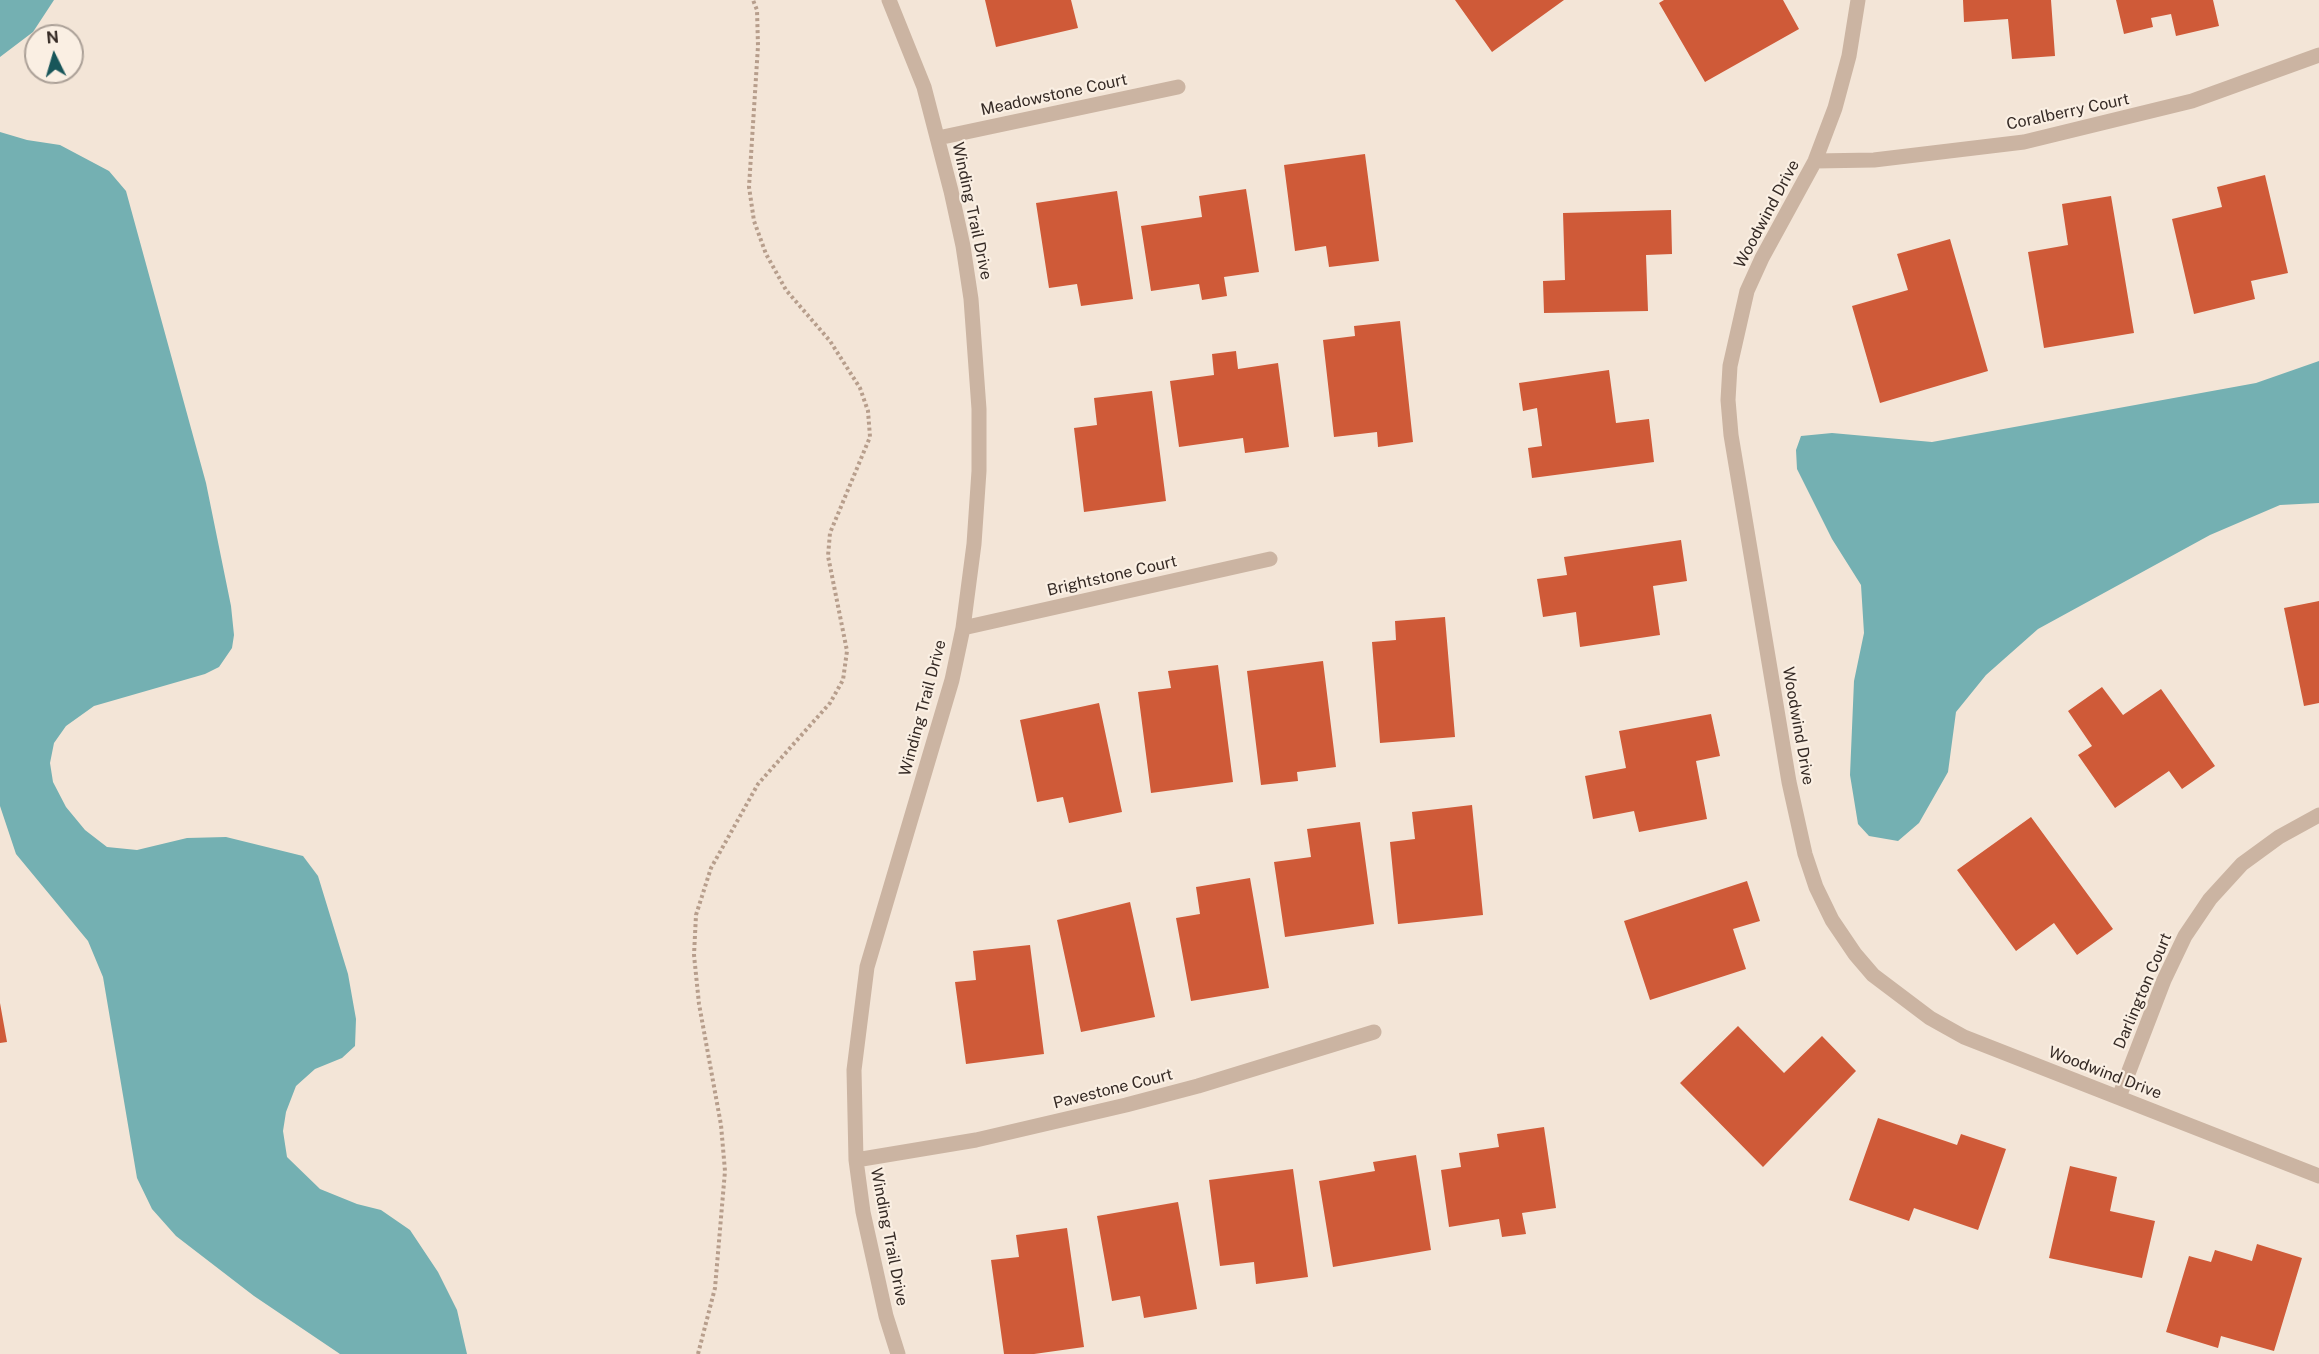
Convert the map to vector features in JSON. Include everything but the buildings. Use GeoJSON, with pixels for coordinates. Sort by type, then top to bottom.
{"type":"FeatureCollection","features":[{"type":"Feature","properties":{"kind":"street","name":"Winding Trail Drive"},"geometry":{"type":"LineString","coordinates":[[890,0],[924,87],[963,246],[978,398],[978,481],[974,544],[963,628],[952,681],[867,967],[854,1070],[856,1160],[875,1269],[898,1354]]}},
{"type":"Feature","properties":{"kind":"street","name":"Woodwind Drive"},"geometry":{"type":"LineString","coordinates":[[1858,0],[1849,56],[1835,108],[1815,161],[1762,258],[1748,291],[1730,366],[1728,400],[1731,435],[1783,747],[1805,854],[1816,887],[1832,920],[1861,961],[1899,996],[1930,1018],[1964,1037],[2319,1176]]}},
{"type":"Feature","properties":{"kind":"street","name":"Coralberry Court"},"geometry":{"type":"LineString","coordinates":[[1815,161],[1874,160],[2024,142],[2192,101],[2319,55]]}},
{"type":"Feature","properties":{"kind":"street","name":"Meadowstone Court"},"geometry":{"type":"LineString","coordinates":[[938,138],[1178,87]]}},
{"type":"Feature","properties":{"kind":"street","name":"Brightstone Court"},"geometry":{"type":"LineString","coordinates":[[963,628],[1270,559]]}},
{"type":"Feature","properties":{"kind":"street","name":"Darlington Court"},"geometry":{"type":"LineString","coordinates":[[2119,1097],[2164,980],[2185,936],[2210,899],[2242,864],[2279,837],[2319,815]]}},
{"type":"Feature","properties":{"kind":"street","name":"Pavestone Court"},"geometry":{"type":"LineString","coordinates":[[856,1160],[976,1140],[1085,1116],[1198,1086],[1374,1032]]}},
{"type":"Feature","properties":{"kind":"path"},"geometry":{"type":"LineString","coordinates":[[698,1354],[715,1288],[725,1172],[721,1125],[699,1004],[694,955],[696,915],[711,868],[758,783],[831,703],[843,680],[847,651],[828,556],[830,532],[870,437],[868,411],[860,388],[830,342],[786,290],[766,254],[754,221],[749,188],[758,46],[757,10],[753,0]]}},
{"type":"Feature","properties":{"kind":"water"},"geometry":{"type":"Polygon","coordinates":[[[0,0],[54,0],[38,24],[24,24],[24,39],[0,57],[0,0]]]}},
{"type":"Feature","properties":{"kind":"water"},"geometry":{"type":"Polygon","coordinates":[[[0,132],[27,140],[60,145],[109,171],[126,191],[206,483],[231,606],[234,635],[232,648],[219,667],[205,674],[94,706],[66,726],[54,743],[50,763],[53,782],[66,807],[85,830],[107,847],[137,850],[187,838],[226,837],[303,856],[318,876],[348,974],[356,1019],[355,1046],[342,1058],[315,1069],[296,1086],[286,1112],[283,1131],[287,1157],[320,1189],[357,1204],[381,1210],[410,1230],[438,1272],[457,1310],[467,1354],[340,1354],[254,1296],[176,1236],[152,1209],[137,1178],[103,977],[88,941],[16,854],[0,806],[0,132]]]}},
{"type":"Feature","properties":{"kind":"water"},"geometry":{"type":"Polygon","coordinates":[[[2319,361],[2319,503],[2280,505],[2210,535],[2038,629],[1986,675],[1956,712],[1948,772],[1919,823],[1898,841],[1869,836],[1858,824],[1850,775],[1854,681],[1864,633],[1861,585],[1832,539],[1797,469],[1796,450],[1801,436],[1832,433],[1932,442],[2256,383],[2319,361]]]}}]}
